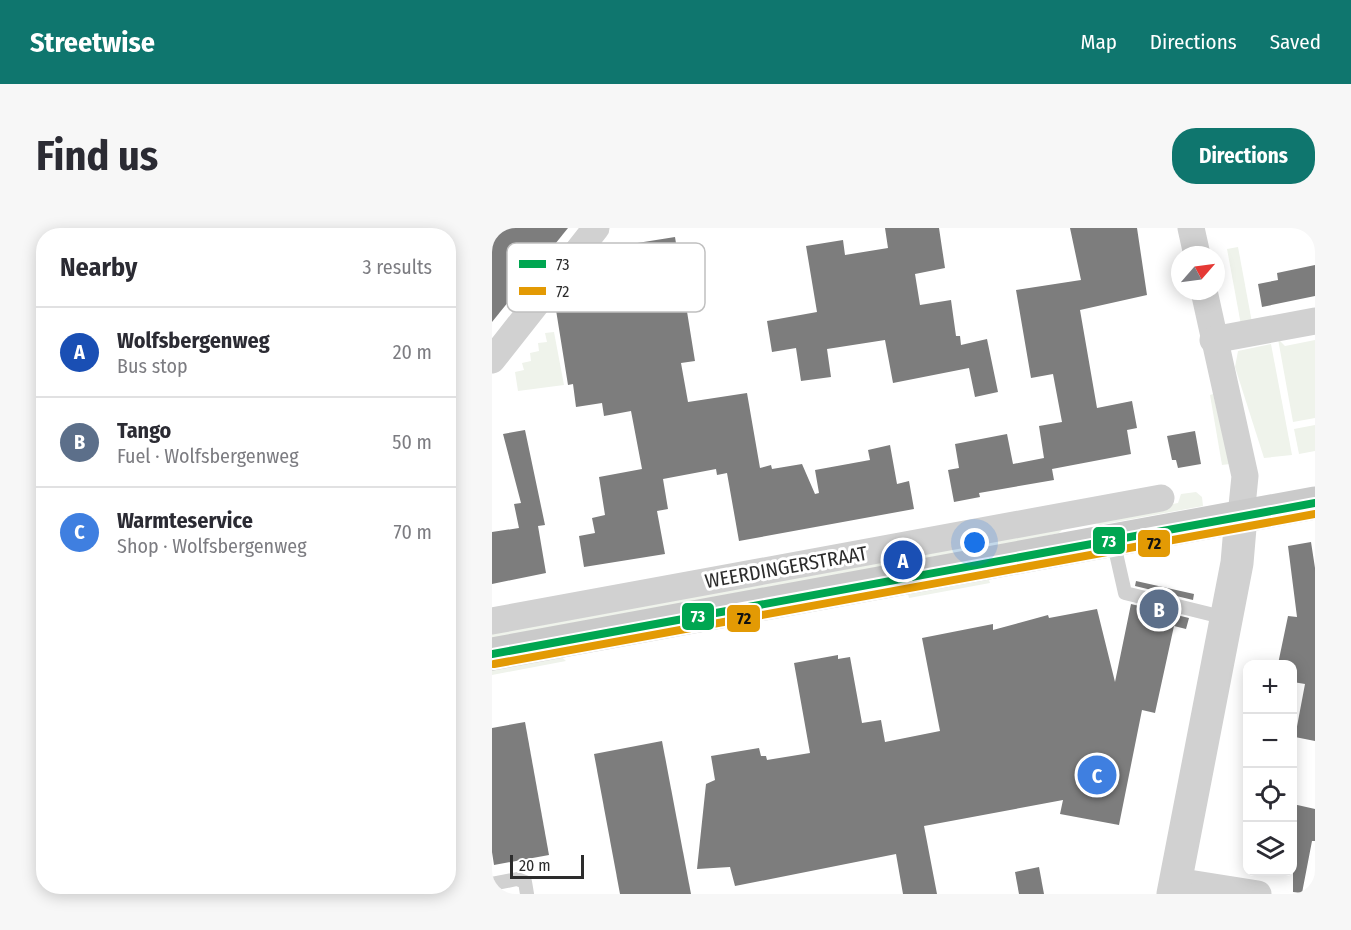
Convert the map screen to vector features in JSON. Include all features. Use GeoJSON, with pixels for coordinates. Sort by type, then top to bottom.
{"type":"FeatureCollection","features":[{"type":"Feature","properties":{"kind":"main road","name":"WEERDINGERSTRAAT"},"geometry":{"type":"LineString","coordinates":[[492,654],[1315,503]]}},
{"type":"Feature","properties":{"kind":"street"},"geometry":{"type":"LineString","coordinates":[[584,243],[596,228]]}},
{"type":"Feature","properties":{"kind":"street"},"geometry":{"type":"LineString","coordinates":[[1191,228],[1195,246]]}},
{"type":"Feature","properties":{"kind":"street"},"geometry":{"type":"LineString","coordinates":[[1206,300],[1213,340],[1238,435],[1245,477],[1241,541],[1175,887],[1258,894]]}},
{"type":"Feature","properties":{"kind":"street"},"geometry":{"type":"LineString","coordinates":[[492,360],[530,312]]}},
{"type":"Feature","properties":{"kind":"street"},"geometry":{"type":"LineString","coordinates":[[1213,340],[1315,321]]}},
{"type":"Feature","properties":{"kind":"street","name":"WEERDINGERSTRAAT"},"geometry":{"type":"LineString","coordinates":[[492,621],[1161,498]]}},
{"type":"Feature","properties":{"kind":"street"},"geometry":{"type":"LineString","coordinates":[[1080,513],[1100,542]]}},
{"type":"Feature","properties":{"kind":"lane"},"geometry":{"type":"LineString","coordinates":[[1100,542],[1125,593],[1226,618]]}},
{"type":"Feature","properties":{"kind":"lane"},"geometry":{"type":"LineString","coordinates":[[492,884],[517,879],[525,882],[527,894]]}},
{"type":"Feature","properties":{"kind":"shaded area"},"geometry":{"type":"Polygon","coordinates":[[[1238,247],[1253,328],[1241,325],[1227,249],[1238,247]]]}},
{"type":"Feature","properties":{"kind":"shaded area"},"geometry":{"type":"Polygon","coordinates":[[[554,332],[564,385],[518,391],[515,372],[524,370],[522,363],[531,361],[530,353],[539,351],[538,343],[547,342],[545,333],[554,332]]]}},
{"type":"Feature","properties":{"kind":"shaded area"},"geometry":{"type":"Polygon","coordinates":[[[1278,339],[1285,346],[1315,340],[1315,418],[1293,422],[1278,339]]]}},
{"type":"Feature","properties":{"kind":"shaded area"},"geometry":{"type":"Polygon","coordinates":[[[1271,344],[1292,455],[1264,458],[1235,367],[1238,351],[1271,344]]]}},
{"type":"Feature","properties":{"kind":"shaded area"},"geometry":{"type":"Polygon","coordinates":[[[1213,394],[1230,464],[1222,465],[1210,395],[1213,394]]]}},
{"type":"Feature","properties":{"kind":"shaded area"},"geometry":{"type":"Polygon","coordinates":[[[1315,425],[1315,451],[1299,454],[1294,429],[1315,425]]]}},
{"type":"Feature","properties":{"kind":"shaded area"},"geometry":{"type":"Polygon","coordinates":[[[1196,492],[1202,497],[1203,506],[1100,525],[1096,523],[1098,518],[1178,503],[1181,494],[1196,492]]]}},
{"type":"Feature","properties":{"kind":"shaded area"},"geometry":{"type":"Polygon","coordinates":[[[1063,529],[1059,533],[980,550],[492,641],[492,629],[1063,529]]]}},
{"type":"Feature","properties":{"kind":"shaded area"},"geometry":{"type":"Polygon","coordinates":[[[988,577],[990,583],[909,598],[907,590],[988,577]]]}},
{"type":"Feature","properties":{"kind":"shaded area"},"geometry":{"type":"Polygon","coordinates":[[[558,654],[566,661],[492,675],[492,667],[558,654]]]}},
{"type":"Feature","properties":{"kind":"building"},"geometry":{"type":"Polygon","coordinates":[[[492,228],[568,228],[556,243],[507,243],[507,303],[492,322],[492,228]]]}},
{"type":"Feature","properties":{"kind":"building"},"geometry":{"type":"Polygon","coordinates":[[[885,228],[939,228],[945,268],[915,274],[920,305],[951,300],[956,336],[960,336],[961,345],[987,339],[998,392],[975,397],[969,368],[893,383],[885,340],[827,349],[831,377],[801,381],[796,348],[772,352],[767,321],[817,312],[806,246],[843,240],[845,255],[888,248],[885,228]]]}},
{"type":"Feature","properties":{"kind":"building"},"geometry":{"type":"Polygon","coordinates":[[[1070,228],[1137,228],[1147,295],[1080,310],[1097,408],[1132,401],[1137,428],[1127,430],[1131,454],[1052,469],[1054,480],[979,493],[980,497],[954,502],[948,470],[959,468],[955,444],[1007,434],[1013,464],[1044,458],[1039,426],[1062,422],[1053,374],[1031,378],[1016,290],[1081,280],[1070,228]]]}},
{"type":"Feature","properties":{"kind":"building"},"geometry":{"type":"Polygon","coordinates":[[[675,237],[676,243],[637,243],[675,237]]]}},
{"type":"Feature","properties":{"kind":"building"},"geometry":{"type":"Polygon","coordinates":[[[1315,265],[1315,296],[1262,307],[1258,284],[1278,280],[1277,273],[1315,265]]]}},
{"type":"Feature","properties":{"kind":"building"},"geometry":{"type":"Polygon","coordinates":[[[556,312],[687,312],[695,361],[681,363],[688,402],[747,393],[760,468],[771,465],[772,469],[802,464],[815,494],[819,493],[815,470],[870,460],[868,450],[890,445],[897,484],[909,481],[914,509],[739,541],[727,473],[717,475],[716,469],[663,479],[668,509],[657,511],[665,554],[584,567],[579,536],[595,533],[592,518],[605,515],[599,477],[642,469],[631,411],[604,416],[602,403],[576,407],[573,384],[568,385],[556,312]]]}},
{"type":"Feature","properties":{"kind":"building"},"geometry":{"type":"Polygon","coordinates":[[[525,430],[545,525],[538,526],[546,573],[492,584],[492,532],[519,528],[514,504],[521,503],[503,434],[525,430]]]}},
{"type":"Feature","properties":{"kind":"building"},"geometry":{"type":"Polygon","coordinates":[[[1195,431],[1201,464],[1178,468],[1176,460],[1172,460],[1167,436],[1195,431]]]}},
{"type":"Feature","properties":{"kind":"building"},"geometry":{"type":"Polygon","coordinates":[[[1311,542],[1315,568],[1315,741],[1297,737],[1305,684],[1297,683],[1297,660],[1279,660],[1288,616],[1297,617],[1288,546],[1311,542]]]}},
{"type":"Feature","properties":{"kind":"building"},"geometry":{"type":"Polygon","coordinates":[[[1136,581],[1194,594],[1193,600],[1135,586],[1136,581]]]}},
{"type":"Feature","properties":{"kind":"building"},"geometry":{"type":"Polygon","coordinates":[[[1131,604],[1189,618],[1186,629],[1174,626],[1155,713],[1142,710],[1119,825],[1060,814],[1063,800],[924,826],[937,894],[903,894],[896,854],[735,886],[730,867],[697,869],[706,784],[715,780],[711,756],[759,748],[761,756],[766,756],[767,760],[810,753],[794,663],[838,655],[838,659],[850,657],[862,723],[881,720],[885,742],[940,731],[922,638],[993,624],[993,630],[1048,615],[1049,618],[1097,609],[1115,682],[1131,604]]]}},
{"type":"Feature","properties":{"kind":"building"},"geometry":{"type":"Polygon","coordinates":[[[525,722],[549,855],[494,865],[492,852],[492,728],[525,722]]]}},
{"type":"Feature","properties":{"kind":"building"},"geometry":{"type":"Polygon","coordinates":[[[662,741],[691,894],[620,894],[594,754],[662,741]]]}},
{"type":"Feature","properties":{"kind":"building"},"geometry":{"type":"Polygon","coordinates":[[[1297,805],[1315,809],[1315,841],[1312,841],[1302,893],[1293,892],[1293,876],[1297,876],[1297,805]]]}},
{"type":"Feature","properties":{"kind":"building"},"geometry":{"type":"Polygon","coordinates":[[[1039,867],[1044,894],[1019,894],[1015,872],[1039,867]]]}},
{"type":"Feature","properties":{"kind":"transit line","name":"73"},"geometry":{"type":"LineString","coordinates":[[492,654],[1315,503]]}},
{"type":"Feature","properties":{"kind":"transit line","name":"72"},"geometry":{"type":"LineString","coordinates":[[494,664],[1315,514]]}},
{"type":"Feature","properties":{"kind":"place","name":"Wolfsbergenweg"},"geometry":{"type":"Point","coordinates":[903,560]}},
{"type":"Feature","properties":{"kind":"place","name":"Tango"},"geometry":{"type":"Point","coordinates":[1159,609]}},
{"type":"Feature","properties":{"kind":"place","name":"Warmteservice"},"geometry":{"type":"Point","coordinates":[1097,775]}}]}
